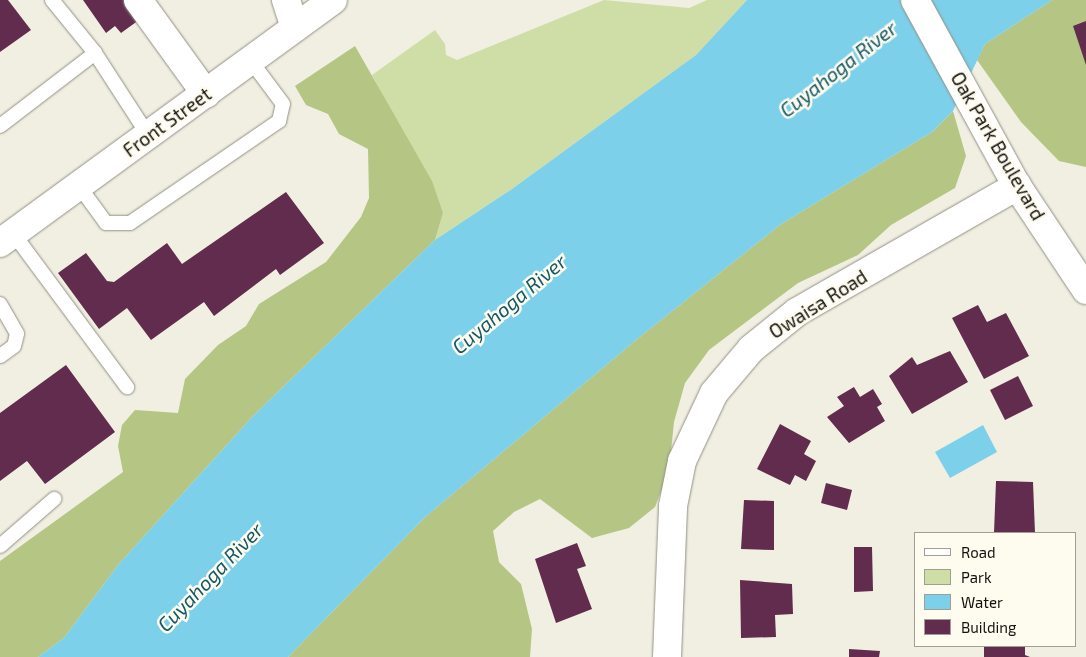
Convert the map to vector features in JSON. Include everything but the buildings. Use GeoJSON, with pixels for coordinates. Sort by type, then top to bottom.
{"type":"FeatureCollection","features":[{"type":"Feature","properties":{"kind":"street"},"geometry":{"type":"LineString","coordinates":[[138,0],[206,94]]}},
{"type":"Feature","properties":{"kind":"street"},"geometry":{"type":"LineString","coordinates":[[286,0],[294,28]]}},
{"type":"Feature","properties":{"kind":"street","name":"Front Street"},"geometry":{"type":"LineString","coordinates":[[7,238],[333,0]]}},
{"type":"Feature","properties":{"kind":"street","name":"Oak Park Boulevard"},"geometry":{"type":"LineString","coordinates":[[915,0],[1017,186],[1086,290]]}},
{"type":"Feature","properties":{"kind":"street","name":"Owaisa Road"},"geometry":{"type":"LineString","coordinates":[[668,657],[673,506],[682,460],[714,393],[751,349],[797,312],[1017,186]]}},
{"type":"Feature","properties":{"kind":"lane"},"geometry":{"type":"LineString","coordinates":[[52,0],[95,53],[148,136]]}},
{"type":"Feature","properties":{"kind":"lane"},"geometry":{"type":"LineString","coordinates":[[0,126],[95,53]]}},
{"type":"Feature","properties":{"kind":"lane"},"geometry":{"type":"LineString","coordinates":[[79,186],[106,223],[130,223],[279,121],[283,104],[251,60]]}},
{"type":"Feature","properties":{"kind":"lane"},"geometry":{"type":"LineString","coordinates":[[7,238],[127,386]]}},
{"type":"Feature","properties":{"kind":"lane"},"geometry":{"type":"LineString","coordinates":[[0,304],[17,334],[14,346],[0,356]]}},
{"type":"Feature","properties":{"kind":"lane"},"geometry":{"type":"LineString","coordinates":[[0,546],[54,499]]}},
{"type":"Feature","properties":{"kind":"green space"},"geometry":{"type":"Polygon","coordinates":[[[604,0],[689,8],[707,0],[747,0],[696,55],[512,189],[435,240],[443,213],[372,75],[435,30],[445,44],[446,55],[457,60],[604,0]]]}},
{"type":"Feature","properties":{"kind":"green space"},"geometry":{"type":"Polygon","coordinates":[[[1052,0],[1086,0],[1086,167],[1059,161],[1021,122],[977,60],[985,44],[1052,0]]]}},
{"type":"Feature","properties":{"kind":"green space"},"geometry":{"type":"Polygon","coordinates":[[[355,46],[432,181],[443,213],[435,240],[253,416],[118,565],[64,638],[38,657],[0,657],[0,561],[123,472],[118,446],[122,425],[135,410],[178,413],[185,379],[218,345],[246,326],[259,304],[326,262],[361,217],[369,198],[368,149],[339,134],[328,114],[306,105],[295,86],[355,46]]]}},
{"type":"Feature","properties":{"kind":"green space"},"geometry":{"type":"Polygon","coordinates":[[[953,111],[966,156],[955,188],[891,225],[858,255],[798,283],[709,350],[685,383],[674,422],[669,471],[655,507],[629,528],[592,538],[540,499],[514,512],[493,531],[499,562],[521,584],[532,629],[530,657],[288,657],[424,518],[636,340],[781,224],[932,132],[953,111]]]}},
{"type":"Feature","properties":{"kind":"water","name":"Cuyahoga River"},"geometry":{"type":"Polygon","coordinates":[[[747,0],[1052,0],[985,44],[953,111],[932,132],[781,224],[636,340],[424,518],[288,657],[38,657],[64,638],[118,565],[253,416],[435,240],[512,189],[696,55],[747,0]]]}},
{"type":"Feature","properties":{"kind":"water"},"geometry":{"type":"Polygon","coordinates":[[[983,425],[997,452],[950,478],[935,452],[983,425]]]}}]}
